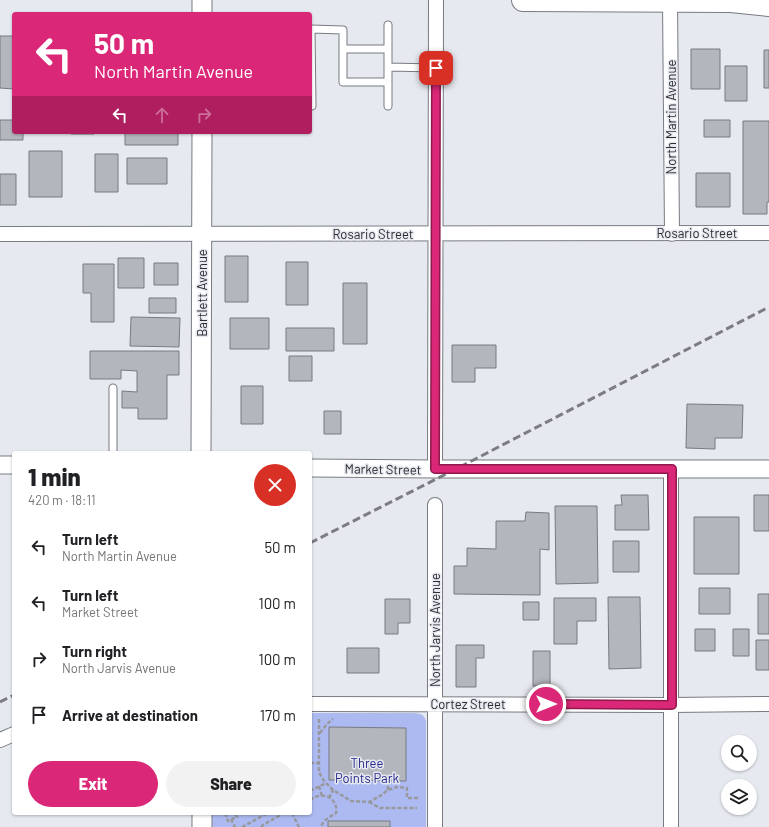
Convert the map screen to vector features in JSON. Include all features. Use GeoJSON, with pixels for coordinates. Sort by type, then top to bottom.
{"type":"FeatureCollection","features":[{"type":"Feature","properties":{"kind":"main road"},"geometry":{"type":"LineString","coordinates":[[202,0],[202,12]]}},
{"type":"Feature","properties":{"kind":"main road"},"geometry":{"type":"LineString","coordinates":[[523,0],[731,1],[769,5]]}},
{"type":"Feature","properties":{"kind":"main road","name":"Bartlett Avenue"},"geometry":{"type":"LineString","coordinates":[[201,451],[202,134]]}},
{"type":"Feature","properties":{"kind":"main road"},"geometry":{"type":"LineString","coordinates":[[202,815],[202,827]]}},
{"type":"Feature","properties":{"kind":"street"},"geometry":{"type":"LineString","coordinates":[[435,469],[436,0]]}},
{"type":"Feature","properties":{"kind":"street","name":"North Martin Avenue"},"geometry":{"type":"LineString","coordinates":[[670,0],[672,234]]}},
{"type":"Feature","properties":{"kind":"street","name":"Rosario Street"},"geometry":{"type":"LineString","coordinates":[[0,234],[769,233]]}},
{"type":"Feature","properties":{"kind":"street"},"geometry":{"type":"LineString","coordinates":[[0,465],[12,465]]}},
{"type":"Feature","properties":{"kind":"street","name":"Market Street"},"geometry":{"type":"LineString","coordinates":[[312,468],[769,469]]}},
{"type":"Feature","properties":{"kind":"street"},"geometry":{"type":"LineString","coordinates":[[671,827],[672,469]]}},
{"type":"Feature","properties":{"kind":"street","name":"North Jarvis Avenue"},"geometry":{"type":"LineString","coordinates":[[435,505],[435,827]]}},
{"type":"Feature","properties":{"kind":"street","name":"Cortez Street"},"geometry":{"type":"LineString","coordinates":[[312,704],[769,704]]}},
{"type":"Feature","properties":{"kind":"street"},"geometry":{"type":"LineString","coordinates":[[0,740],[12,735]]}},
{"type":"Feature","properties":{"kind":"lane"},"geometry":{"type":"LineString","coordinates":[[388,25],[388,106]]}},
{"type":"Feature","properties":{"kind":"lane"},"geometry":{"type":"LineString","coordinates":[[312,29],[343,30],[343,82],[388,82]]}},
{"type":"Feature","properties":{"kind":"lane"},"geometry":{"type":"LineString","coordinates":[[343,49],[388,49]]}},
{"type":"Feature","properties":{"kind":"lane"},"geometry":{"type":"LineString","coordinates":[[388,67],[436,68]]}},
{"type":"Feature","properties":{"kind":"lane"},"geometry":{"type":"LineString","coordinates":[[113,388],[113,451]]}},
{"type":"Feature","properties":{"kind":"path"},"geometry":{"type":"LineString","coordinates":[[319,719],[319,772],[322,778],[333,790],[351,801],[369,802],[380,808],[417,808]]}},
{"type":"Feature","properties":{"kind":"path"},"geometry":{"type":"LineString","coordinates":[[319,734],[327,724],[334,719]]}},
{"type":"Feature","properties":{"kind":"path"},"geometry":{"type":"LineString","coordinates":[[312,763],[319,763]]}},
{"type":"Feature","properties":{"kind":"path"},"geometry":{"type":"LineString","coordinates":[[388,780],[388,790]]}},
{"type":"Feature","properties":{"kind":"path"},"geometry":{"type":"LineString","coordinates":[[312,790],[326,783]]}},
{"type":"Feature","properties":{"kind":"path"},"geometry":{"type":"LineString","coordinates":[[319,786],[322,796]]}},
{"type":"Feature","properties":{"kind":"path"},"geometry":{"type":"LineString","coordinates":[[369,802],[388,790],[397,788],[407,788],[407,798],[418,798]]}},
{"type":"Feature","properties":{"kind":"path"},"geometry":{"type":"LineString","coordinates":[[330,798],[333,790]]}},
{"type":"Feature","properties":{"kind":"path"},"geometry":{"type":"LineString","coordinates":[[312,798],[322,796],[330,798],[336,804],[336,813],[326,819],[321,827]]}},
{"type":"Feature","properties":{"kind":"path"},"geometry":{"type":"LineString","coordinates":[[226,815],[228,821],[237,817],[236,815]]}},
{"type":"Feature","properties":{"kind":"path"},"geometry":{"type":"LineString","coordinates":[[242,827],[264,815]]}},
{"type":"Feature","properties":{"kind":"path"},"geometry":{"type":"LineString","coordinates":[[261,827],[262,824],[280,815]]}},
{"type":"Feature","properties":{"kind":"path"},"geometry":{"type":"LineString","coordinates":[[293,815],[299,827]]}},
{"type":"Feature","properties":{"kind":"path"},"geometry":{"type":"LineString","coordinates":[[231,819],[235,827]]}},
{"type":"Feature","properties":{"kind":"green space","name":"Three Points Park"},"geometry":{"type":"Polygon","coordinates":[[[312,713],[414,713],[424,716],[426,721],[426,827],[211,827],[211,815],[312,815],[312,713]]]}},
{"type":"Feature","properties":{"kind":"building"},"geometry":{"type":"Polygon","coordinates":[[[0,36],[12,36],[12,89],[0,88],[0,36]]]}},
{"type":"Feature","properties":{"kind":"building"},"geometry":{"type":"Polygon","coordinates":[[[691,49],[720,49],[720,89],[691,89],[691,49]]]}},
{"type":"Feature","properties":{"kind":"building"},"geometry":{"type":"Polygon","coordinates":[[[764,50],[769,50],[769,88],[764,88],[764,50]]]}},
{"type":"Feature","properties":{"kind":"building"},"geometry":{"type":"Polygon","coordinates":[[[725,66],[747,66],[747,101],[725,101],[725,66]]]}},
{"type":"Feature","properties":{"kind":"building"},"geometry":{"type":"Polygon","coordinates":[[[0,120],[12,120],[12,134],[23,134],[23,140],[0,140],[0,120]]]}},
{"type":"Feature","properties":{"kind":"building"},"geometry":{"type":"Polygon","coordinates":[[[704,120],[730,120],[730,137],[704,137],[704,120]]]}},
{"type":"Feature","properties":{"kind":"building"},"geometry":{"type":"Polygon","coordinates":[[[743,121],[769,121],[769,202],[767,202],[767,214],[743,214],[743,121]]]}},
{"type":"Feature","properties":{"kind":"building"},"geometry":{"type":"Polygon","coordinates":[[[125,134],[178,134],[178,145],[125,145],[125,134]]]}},
{"type":"Feature","properties":{"kind":"building"},"geometry":{"type":"Polygon","coordinates":[[[29,151],[62,151],[62,197],[29,197],[29,151]]]}},
{"type":"Feature","properties":{"kind":"building"},"geometry":{"type":"Polygon","coordinates":[[[95,154],[118,154],[118,192],[95,192],[95,154]]]}},
{"type":"Feature","properties":{"kind":"building"},"geometry":{"type":"Polygon","coordinates":[[[127,158],[167,158],[167,184],[127,184],[127,158]]]}},
{"type":"Feature","properties":{"kind":"building"},"geometry":{"type":"Polygon","coordinates":[[[696,173],[730,173],[730,207],[696,207],[696,173]]]}},
{"type":"Feature","properties":{"kind":"building"},"geometry":{"type":"Polygon","coordinates":[[[0,174],[16,174],[16,205],[0,205],[0,174]]]}},
{"type":"Feature","properties":{"kind":"building"},"geometry":{"type":"Polygon","coordinates":[[[225,256],[248,256],[248,302],[225,302],[225,256]]]}},
{"type":"Feature","properties":{"kind":"building"},"geometry":{"type":"Polygon","coordinates":[[[118,258],[144,258],[144,288],[118,288],[118,258]]]}},
{"type":"Feature","properties":{"kind":"building"},"geometry":{"type":"Polygon","coordinates":[[[286,262],[308,262],[308,305],[286,305],[286,262]]]}},
{"type":"Feature","properties":{"kind":"building"},"geometry":{"type":"Polygon","coordinates":[[[154,263],[178,263],[178,285],[154,285],[154,263]]]}},
{"type":"Feature","properties":{"kind":"building"},"geometry":{"type":"Polygon","coordinates":[[[83,264],[114,264],[114,322],[91,322],[91,293],[83,293],[83,264]]]}},
{"type":"Feature","properties":{"kind":"building"},"geometry":{"type":"Polygon","coordinates":[[[343,283],[367,283],[367,344],[343,344],[343,283]]]}},
{"type":"Feature","properties":{"kind":"building"},"geometry":{"type":"Polygon","coordinates":[[[149,298],[176,298],[176,313],[149,313],[149,298]]]}},
{"type":"Feature","properties":{"kind":"building"},"geometry":{"type":"Polygon","coordinates":[[[131,317],[180,318],[179,347],[130,346],[131,317]]]}},
{"type":"Feature","properties":{"kind":"building"},"geometry":{"type":"Polygon","coordinates":[[[230,318],[269,318],[269,349],[230,349],[230,318]]]}},
{"type":"Feature","properties":{"kind":"building"},"geometry":{"type":"Polygon","coordinates":[[[286,328],[334,328],[334,351],[286,351],[286,328]]]}},
{"type":"Feature","properties":{"kind":"building"},"geometry":{"type":"Polygon","coordinates":[[[452,345],[496,345],[496,368],[475,368],[475,382],[452,382],[452,345]]]}},
{"type":"Feature","properties":{"kind":"building"},"geometry":{"type":"Polygon","coordinates":[[[90,351],[179,351],[179,375],[167,375],[167,419],[138,419],[138,408],[122,408],[122,391],[137,392],[137,371],[121,370],[121,379],[90,379],[90,351]]]}},
{"type":"Feature","properties":{"kind":"building"},"geometry":{"type":"Polygon","coordinates":[[[289,356],[312,356],[312,381],[289,381],[289,356]]]}},
{"type":"Feature","properties":{"kind":"building"},"geometry":{"type":"Polygon","coordinates":[[[241,386],[263,386],[263,424],[241,424],[241,386]]]}},
{"type":"Feature","properties":{"kind":"building"},"geometry":{"type":"Polygon","coordinates":[[[687,404],[743,405],[742,438],[715,438],[715,449],[686,448],[687,404]]]}},
{"type":"Feature","properties":{"kind":"building"},"geometry":{"type":"Polygon","coordinates":[[[324,411],[341,411],[341,434],[324,434],[324,411]]]}},
{"type":"Feature","properties":{"kind":"building"},"geometry":{"type":"Polygon","coordinates":[[[621,495],[648,495],[649,530],[615,530],[615,505],[622,505],[621,495]]]}},
{"type":"Feature","properties":{"kind":"building"},"geometry":{"type":"Polygon","coordinates":[[[754,495],[769,495],[769,531],[754,531],[754,495]]]}},
{"type":"Feature","properties":{"kind":"building"},"geometry":{"type":"Polygon","coordinates":[[[555,506],[597,506],[598,583],[556,584],[555,506]]]}},
{"type":"Feature","properties":{"kind":"building"},"geometry":{"type":"Polygon","coordinates":[[[526,512],[549,513],[549,550],[540,549],[540,595],[454,594],[454,566],[467,566],[467,548],[496,549],[496,521],[525,521],[526,512]]]}},
{"type":"Feature","properties":{"kind":"building"},"geometry":{"type":"Polygon","coordinates":[[[694,517],[739,517],[739,574],[694,574],[694,517]]]}},
{"type":"Feature","properties":{"kind":"building"},"geometry":{"type":"Polygon","coordinates":[[[613,541],[639,541],[639,572],[613,572],[613,541]]]}},
{"type":"Feature","properties":{"kind":"building"},"geometry":{"type":"Polygon","coordinates":[[[699,588],[730,588],[730,614],[699,614],[699,588]]]}},
{"type":"Feature","properties":{"kind":"building"},"geometry":{"type":"Polygon","coordinates":[[[758,594],[769,594],[769,634],[758,634],[758,594]]]}},
{"type":"Feature","properties":{"kind":"building"},"geometry":{"type":"Polygon","coordinates":[[[608,597],[640,597],[641,668],[609,669],[608,597]]]}},
{"type":"Feature","properties":{"kind":"building"},"geometry":{"type":"Polygon","coordinates":[[[554,598],[596,598],[596,621],[577,621],[577,644],[554,644],[554,598]]]}},
{"type":"Feature","properties":{"kind":"building"},"geometry":{"type":"Polygon","coordinates":[[[385,599],[410,599],[410,623],[398,623],[398,634],[385,634],[385,599]]]}},
{"type":"Feature","properties":{"kind":"building"},"geometry":{"type":"Polygon","coordinates":[[[523,602],[539,602],[539,620],[523,620],[523,602]]]}},
{"type":"Feature","properties":{"kind":"building"},"geometry":{"type":"Polygon","coordinates":[[[695,629],[715,629],[715,651],[695,651],[695,629]]]}},
{"type":"Feature","properties":{"kind":"building"},"geometry":{"type":"Polygon","coordinates":[[[733,629],[749,629],[749,656],[733,656],[733,629]]]}},
{"type":"Feature","properties":{"kind":"building"},"geometry":{"type":"Polygon","coordinates":[[[756,640],[769,640],[769,670],[756,670],[756,640]]]}},
{"type":"Feature","properties":{"kind":"building"},"geometry":{"type":"Polygon","coordinates":[[[456,645],[484,645],[484,658],[476,658],[476,687],[456,687],[456,645]]]}},
{"type":"Feature","properties":{"kind":"building"},"geometry":{"type":"Polygon","coordinates":[[[347,648],[379,648],[379,673],[347,673],[347,648]]]}},
{"type":"Feature","properties":{"kind":"building"},"geometry":{"type":"Polygon","coordinates":[[[533,651],[550,651],[550,686],[533,686],[533,651]]]}},
{"type":"Feature","properties":{"kind":"building"},"geometry":{"type":"Polygon","coordinates":[[[329,727],[406,728],[406,781],[329,780],[329,727]]]}},
{"type":"Feature","properties":{"kind":"building"},"geometry":{"type":"Polygon","coordinates":[[[328,821],[390,821],[390,827],[328,827],[328,821]]]}},
{"type":"Feature","properties":{"kind":"railway"},"geometry":{"type":"LineString","coordinates":[[312,542],[769,307]]}},
{"type":"Feature","properties":{"kind":"railway"},"geometry":{"type":"LineString","coordinates":[[0,702],[12,696]]}},
{"type":"Feature","properties":{"kind":"route"},"geometry":{"type":"LineString","coordinates":[[436,68],[435,469],[672,469],[672,705],[546,704]]}}]}
